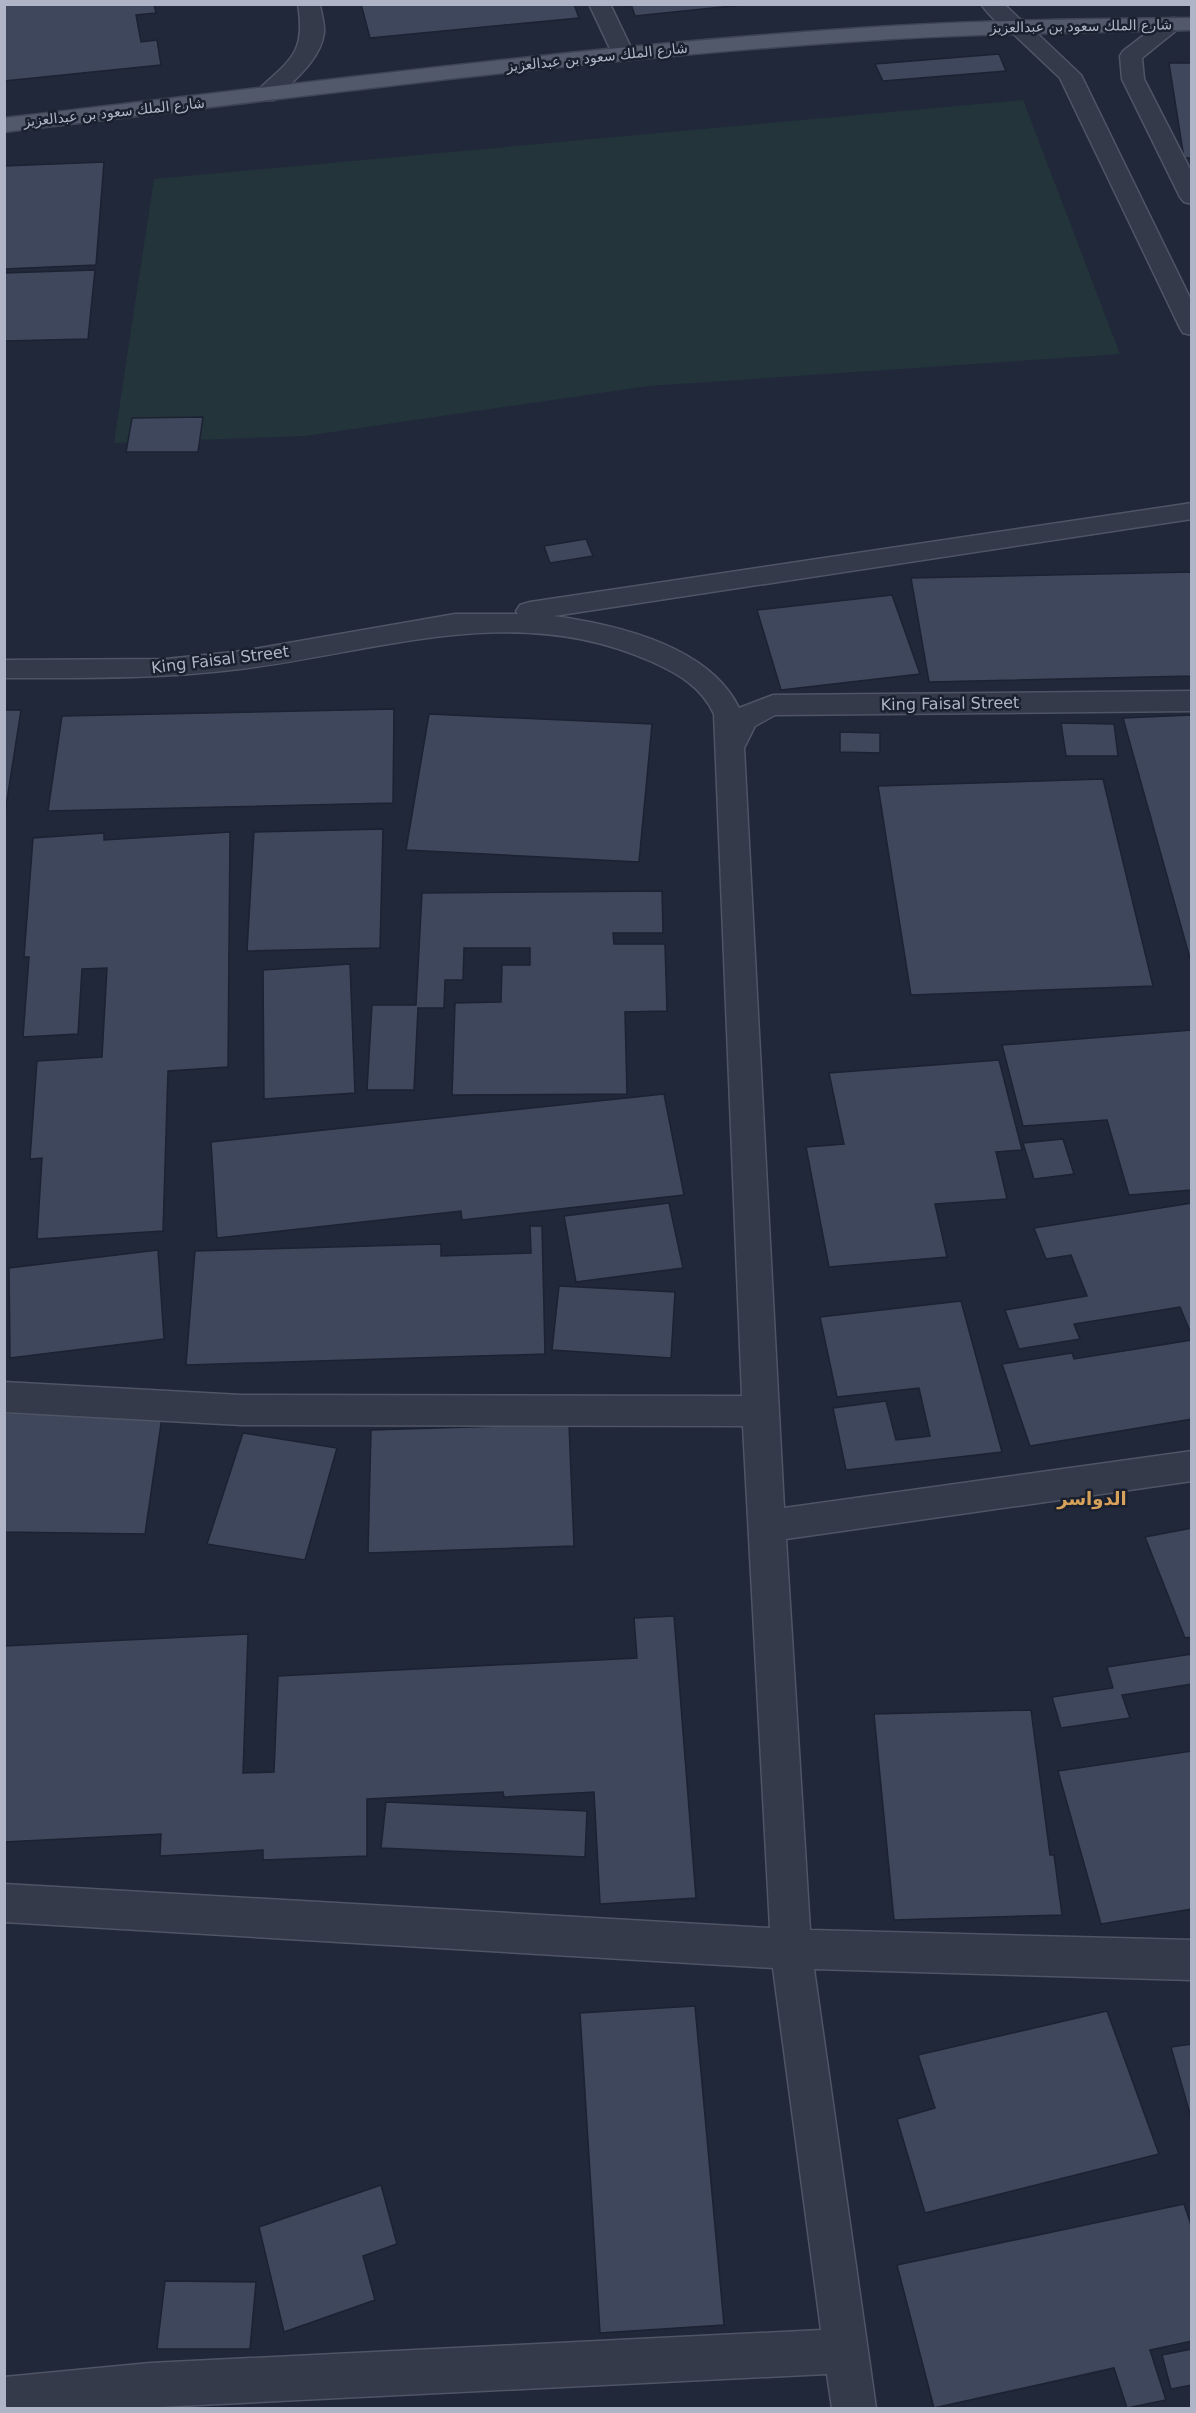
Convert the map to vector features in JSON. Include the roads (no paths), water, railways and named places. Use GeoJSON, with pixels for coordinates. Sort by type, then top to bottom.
{"type":"FeatureCollection","features":[{"type":"Feature","properties":{"kind":"main road","name":"شارع الملك سعود بن عبدالعزيز"},"geometry":{"type":"LineString","coordinates":[[4,124],[622,52],[1015,25],[1182,24]]}},
{"type":"Feature","properties":{"kind":"street"},"geometry":{"type":"LineString","coordinates":[[266,95],[299,62],[309,46],[313,32],[309,4]]}},
{"type":"Feature","properties":{"kind":"street"},"geometry":{"type":"LineString","coordinates":[[599,4],[622,52]]}},
{"type":"Feature","properties":{"kind":"street"},"geometry":{"type":"LineString","coordinates":[[991,4],[1070,75],[1191,328]]}},
{"type":"Feature","properties":{"kind":"street"},"geometry":{"type":"LineString","coordinates":[[1182,24],[1131,56],[1130,65],[1133,79],[1191,197]]}},
{"type":"Feature","properties":{"kind":"street"},"geometry":{"type":"LineString","coordinates":[[433,626],[712,581],[1191,511]]}},
{"type":"Feature","properties":{"kind":"street"},"geometry":{"type":"LineString","coordinates":[[433,626],[491,622],[590,628],[629,641],[686,667],[715,690],[728,714],[760,1411],[791,1949],[854,2409]]}},
{"type":"Feature","properties":{"kind":"street","name":"King Faisal Street"},"geometry":{"type":"LineString","coordinates":[[4,669],[166,668],[242,660],[433,626]]}},
{"type":"Feature","properties":{"kind":"street","name":"King Faisal Street"},"geometry":{"type":"LineString","coordinates":[[731,746],[741,721],[754,711],[773,705],[1191,701]]}},
{"type":"Feature","properties":{"kind":"street"},"geometry":{"type":"LineString","coordinates":[[4,1398],[241,1410],[760,1411]]}},
{"type":"Feature","properties":{"kind":"street"},"geometry":{"type":"LineString","coordinates":[[767,1526],[1191,1466]]}},
{"type":"Feature","properties":{"kind":"street"},"geometry":{"type":"LineString","coordinates":[[4,1903],[791,1949],[1191,1960]]}},
{"type":"Feature","properties":{"kind":"street"},"geometry":{"type":"LineString","coordinates":[[4,2399],[150,2385],[845,2351]]}},
{"type":"Feature","properties":{"kind":"district","name":"الدواسر"},"geometry":{"type":"Point","coordinates":[1092,1499]}}]}
